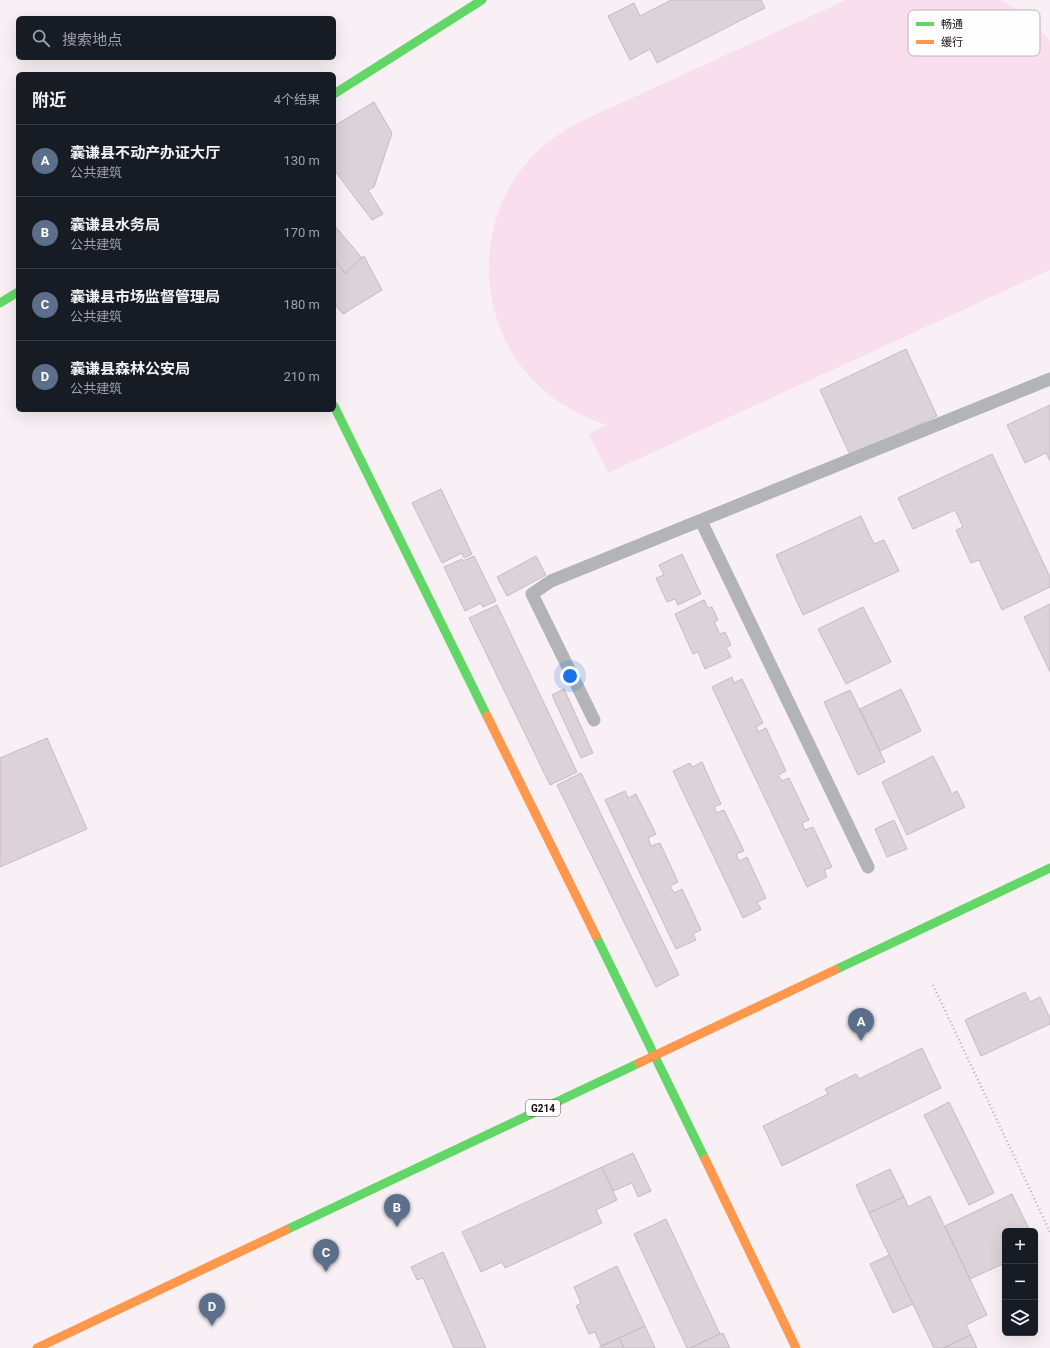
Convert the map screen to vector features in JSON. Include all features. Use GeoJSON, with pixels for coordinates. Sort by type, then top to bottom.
{"type":"FeatureCollection","features":[{"type":"Feature","properties":{"kind":"main road"},"geometry":{"type":"LineString","coordinates":[[336,93],[482,0]]}},
{"type":"Feature","properties":{"kind":"main road"},"geometry":{"type":"LineString","coordinates":[[0,303],[16,293]]}},
{"type":"Feature","properties":{"kind":"main road"},"geometry":{"type":"LineString","coordinates":[[336,410],[655,1055],[796,1348]]}},
{"type":"Feature","properties":{"kind":"main road","name":"G214"},"geometry":{"type":"LineString","coordinates":[[37,1348],[1050,868]]}},
{"type":"Feature","properties":{"kind":"lane"},"geometry":{"type":"LineString","coordinates":[[594,720],[532,594],[551,582],[1050,379]]}},
{"type":"Feature","properties":{"kind":"lane"},"geometry":{"type":"LineString","coordinates":[[701,521],[868,867]]}},
{"type":"Feature","properties":{"kind":"path"},"geometry":{"type":"LineString","coordinates":[[933,985],[1050,1232]]}},
{"type":"Feature","properties":{"kind":"shaded area"},"geometry":{"type":"Polygon","coordinates":[[[846,0],[1000,0],[1017,10],[908,10],[908,56],[1040,56],[1040,30],[1050,41],[1050,270],[608,473],[589,434],[606,425],[574,412],[560,403],[546,392],[524,369],[507,343],[495,314],[490,284],[490,252],[495,222],[507,192],[524,166],[535,153],[554,137],[575,124],[846,0]]]}},
{"type":"Feature","properties":{"kind":"building"},"geometry":{"type":"Polygon","coordinates":[[[671,0],[761,0],[765,8],[657,63],[650,49],[630,60],[608,16],[634,3],[640,16],[671,0]]]}},
{"type":"Feature","properties":{"kind":"building"},"geometry":{"type":"Polygon","coordinates":[[[374,102],[392,133],[374,187],[368,190],[383,214],[372,220],[336,172],[336,125],[374,102]]]}},
{"type":"Feature","properties":{"kind":"building"},"geometry":{"type":"Polygon","coordinates":[[[336,227],[362,258],[345,273],[336,262],[336,227]]]}},
{"type":"Feature","properties":{"kind":"building"},"geometry":{"type":"Polygon","coordinates":[[[364,256],[382,290],[343,314],[336,305],[336,262],[345,273],[364,256]]]}},
{"type":"Feature","properties":{"kind":"building"},"geometry":{"type":"Polygon","coordinates":[[[906,349],[937,416],[851,457],[820,390],[906,349]]]}},
{"type":"Feature","properties":{"kind":"building"},"geometry":{"type":"Polygon","coordinates":[[[1050,405],[1050,461],[1046,453],[1025,463],[1007,425],[1050,405]]]}},
{"type":"Feature","properties":{"kind":"building"},"geometry":{"type":"Polygon","coordinates":[[[992,454],[1050,577],[1050,587],[1002,610],[979,560],[971,563],[956,530],[963,527],[955,510],[913,529],[898,498],[992,454]]]}},
{"type":"Feature","properties":{"kind":"building"},"geometry":{"type":"Polygon","coordinates":[[[441,489],[472,554],[464,558],[462,553],[442,563],[412,503],[441,489]]]}},
{"type":"Feature","properties":{"kind":"building"},"geometry":{"type":"Polygon","coordinates":[[[861,516],[874,544],[884,540],[899,571],[803,615],[776,555],[861,516]]]}},
{"type":"Feature","properties":{"kind":"building"},"geometry":{"type":"Polygon","coordinates":[[[682,554],[701,594],[678,605],[675,599],[667,602],[656,578],[664,575],[659,565],[682,554]]]}},
{"type":"Feature","properties":{"kind":"building"},"geometry":{"type":"Polygon","coordinates":[[[474,556],[496,601],[483,607],[481,603],[465,611],[444,567],[462,559],[463,561],[474,556]]]}},
{"type":"Feature","properties":{"kind":"building"},"geometry":{"type":"Polygon","coordinates":[[[536,556],[546,575],[507,596],[497,577],[536,556]]]}},
{"type":"Feature","properties":{"kind":"building"},"geometry":{"type":"Polygon","coordinates":[[[704,600],[708,608],[712,607],[718,620],[714,622],[720,634],[725,632],[731,645],[726,648],[731,657],[705,669],[698,652],[693,654],[675,614],[704,600]]]}},
{"type":"Feature","properties":{"kind":"building"},"geometry":{"type":"Polygon","coordinates":[[[1050,604],[1050,672],[1024,617],[1050,604]]]}},
{"type":"Feature","properties":{"kind":"building"},"geometry":{"type":"Polygon","coordinates":[[[497,605],[577,772],[550,785],[469,618],[497,605]]]}},
{"type":"Feature","properties":{"kind":"building"},"geometry":{"type":"Polygon","coordinates":[[[863,607],[891,662],[846,684],[818,629],[863,607]]]}},
{"type":"Feature","properties":{"kind":"building"},"geometry":{"type":"Polygon","coordinates":[[[732,677],[734,683],[742,679],[763,723],[756,727],[758,732],[766,728],[786,771],[778,775],[782,781],[789,778],[809,820],[802,823],[805,830],[813,827],[832,867],[824,870],[827,877],[807,887],[712,687],[732,677]]]}},
{"type":"Feature","properties":{"kind":"building"},"geometry":{"type":"Polygon","coordinates":[[[564,689],[593,753],[581,758],[552,695],[564,689]]]}},
{"type":"Feature","properties":{"kind":"building"},"geometry":{"type":"Polygon","coordinates":[[[901,689],[921,731],[880,751],[860,709],[901,689]]]}},
{"type":"Feature","properties":{"kind":"building"},"geometry":{"type":"Polygon","coordinates":[[[850,690],[885,762],[858,775],[824,702],[850,690]]]}},
{"type":"Feature","properties":{"kind":"building"},"geometry":{"type":"Polygon","coordinates":[[[47,738],[87,829],[0,867],[0,758],[47,738]]]}},
{"type":"Feature","properties":{"kind":"building"},"geometry":{"type":"Polygon","coordinates":[[[933,756],[952,794],[957,791],[965,807],[907,835],[882,782],[933,756]]]}},
{"type":"Feature","properties":{"kind":"building"},"geometry":{"type":"Polygon","coordinates":[[[702,762],[721,804],[714,807],[717,813],[724,810],[744,851],[736,854],[739,861],[747,857],[766,898],[757,902],[761,909],[743,918],[673,771],[690,763],[692,767],[702,762]]]}},
{"type":"Feature","properties":{"kind":"building"},"geometry":{"type":"Polygon","coordinates":[[[581,773],[679,975],[656,987],[557,785],[581,773]]]}},
{"type":"Feature","properties":{"kind":"building"},"geometry":{"type":"Polygon","coordinates":[[[625,791],[628,798],[636,794],[656,834],[648,838],[651,846],[660,843],[678,882],[670,886],[674,893],[682,889],[701,930],[693,934],[696,940],[676,949],[605,800],[625,791]]]}},
{"type":"Feature","properties":{"kind":"building"},"geometry":{"type":"Polygon","coordinates":[[[894,820],[907,849],[887,857],[875,829],[894,820]]]}},
{"type":"Feature","properties":{"kind":"building"},"geometry":{"type":"Polygon","coordinates":[[[1025,992],[1030,1002],[1040,997],[1050,1018],[1050,1024],[981,1056],[965,1020],[1025,992]]]}},
{"type":"Feature","properties":{"kind":"building"},"geometry":{"type":"Polygon","coordinates":[[[922,1048],[941,1088],[782,1166],[763,1126],[828,1094],[825,1089],[856,1074],[859,1079],[922,1048]]]}},
{"type":"Feature","properties":{"kind":"building"},"geometry":{"type":"Polygon","coordinates":[[[949,1102],[994,1193],[969,1205],[924,1115],[949,1102]]]}},
{"type":"Feature","properties":{"kind":"building"},"geometry":{"type":"Polygon","coordinates":[[[633,1153],[651,1191],[638,1197],[632,1183],[613,1191],[602,1167],[633,1153]]]}},
{"type":"Feature","properties":{"kind":"building"},"geometry":{"type":"Polygon","coordinates":[[[602,1167],[617,1200],[596,1210],[602,1223],[505,1268],[502,1262],[481,1272],[462,1232],[602,1167]]]}},
{"type":"Feature","properties":{"kind":"building"},"geometry":{"type":"Polygon","coordinates":[[[890,1169],[904,1197],[869,1213],[856,1185],[890,1169]]]}},
{"type":"Feature","properties":{"kind":"building"},"geometry":{"type":"Polygon","coordinates":[[[1012,1194],[1029,1228],[1002,1228],[1002,1264],[970,1279],[945,1226],[1012,1194]]]}},
{"type":"Feature","properties":{"kind":"building"},"geometry":{"type":"Polygon","coordinates":[[[930,1196],[987,1315],[966,1325],[971,1335],[943,1348],[934,1348],[869,1213],[904,1197],[908,1207],[930,1196]]]}},
{"type":"Feature","properties":{"kind":"building"},"geometry":{"type":"Polygon","coordinates":[[[666,1219],[720,1334],[690,1348],[687,1348],[634,1234],[666,1219]]]}},
{"type":"Feature","properties":{"kind":"building"},"geometry":{"type":"Polygon","coordinates":[[[443,1252],[486,1348],[454,1348],[423,1278],[417,1280],[411,1267],[443,1252]]]}},
{"type":"Feature","properties":{"kind":"building"},"geometry":{"type":"Polygon","coordinates":[[[889,1255],[913,1304],[893,1313],[870,1264],[889,1255]]]}},
{"type":"Feature","properties":{"kind":"building"},"geometry":{"type":"Polygon","coordinates":[[[617,1266],[645,1326],[601,1346],[595,1332],[589,1334],[576,1306],[581,1303],[574,1287],[617,1266]]]}},
{"type":"Feature","properties":{"kind":"building"},"geometry":{"type":"Polygon","coordinates":[[[645,1326],[655,1348],[624,1348],[619,1338],[645,1326]]]}},
{"type":"Feature","properties":{"kind":"building"},"geometry":{"type":"Polygon","coordinates":[[[723,1333],[730,1348],[690,1348],[720,1334],[723,1333]]]}},
{"type":"Feature","properties":{"kind":"building"},"geometry":{"type":"Polygon","coordinates":[[[971,1335],[977,1348],[943,1348],[971,1335]]]}},
{"type":"Feature","properties":{"kind":"building"},"geometry":{"type":"Polygon","coordinates":[[[619,1338],[624,1348],[599,1348],[619,1338]]]}},
{"type":"Feature","properties":{"kind":"traffic: fast"},"geometry":{"type":"LineString","coordinates":[[336,93],[482,0]]}},
{"type":"Feature","properties":{"kind":"traffic: fast"},"geometry":{"type":"LineString","coordinates":[[0,303],[16,293]]}},
{"type":"Feature","properties":{"kind":"traffic: fast"},"geometry":{"type":"LineString","coordinates":[[336,410],[487,716]]}},
{"type":"Feature","properties":{"kind":"traffic: fast"},"geometry":{"type":"LineString","coordinates":[[835,970],[1050,868]]}},
{"type":"Feature","properties":{"kind":"traffic: fast"},"geometry":{"type":"LineString","coordinates":[[596,936],[705,1159]]}},
{"type":"Feature","properties":{"kind":"traffic: fast"},"geometry":{"type":"LineString","coordinates":[[286,1230],[639,1063]]}},
{"type":"Feature","properties":{"kind":"traffic: slow"},"geometry":{"type":"LineString","coordinates":[[487,716],[596,936]]}},
{"type":"Feature","properties":{"kind":"traffic: slow"},"geometry":{"type":"LineString","coordinates":[[639,1063],[835,970]]}},
{"type":"Feature","properties":{"kind":"traffic: slow"},"geometry":{"type":"LineString","coordinates":[[705,1159],[796,1348]]}},
{"type":"Feature","properties":{"kind":"traffic: slow"},"geometry":{"type":"LineString","coordinates":[[37,1348],[286,1230]]}},
{"type":"Feature","properties":{"kind":"place","name":"囊谦县不动产办证大厅"},"geometry":{"type":"Point","coordinates":[861,1041]}},
{"type":"Feature","properties":{"kind":"place","name":"囊谦县水务局"},"geometry":{"type":"Point","coordinates":[397,1227]}},
{"type":"Feature","properties":{"kind":"place","name":"囊谦县市场监督管理局"},"geometry":{"type":"Point","coordinates":[326,1272]}},
{"type":"Feature","properties":{"kind":"place","name":"囊谦县森林公安局"},"geometry":{"type":"Point","coordinates":[212,1326]}}]}
